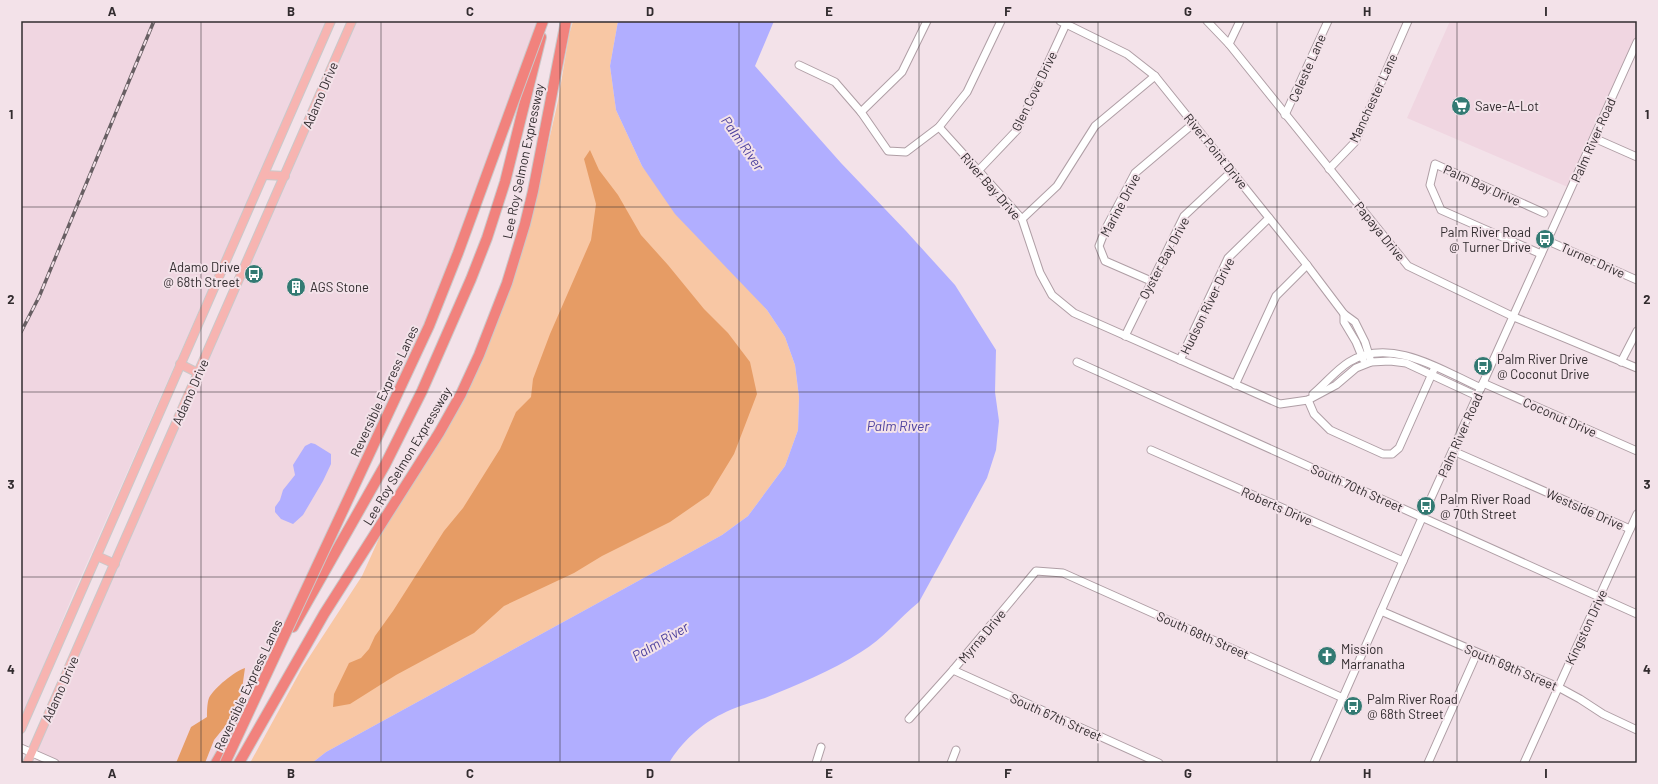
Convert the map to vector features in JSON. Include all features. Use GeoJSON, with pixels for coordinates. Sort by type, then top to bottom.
{"type":"FeatureCollection","features":[{"type":"Feature","properties":{"kind":"highway","name":"Lee Roy Selmon Expressway"},"geometry":{"type":"LineString","coordinates":[[216,763],[385,465],[422,391],[482,252],[499,204],[544,21]]}},
{"type":"Feature","properties":{"kind":"highway","name":"Reversible Express Lanes"},"geometry":{"type":"LineString","coordinates":[[226,763],[429,326],[463,241],[544,21]]}},
{"type":"Feature","properties":{"kind":"highway","name":"Lee Roy Selmon Expressway"},"geometry":{"type":"LineString","coordinates":[[239,763],[324,614],[436,440],[461,394],[476,361],[498,309],[525,224],[533,192],[566,21]]}},
{"type":"Feature","properties":{"kind":"main road","name":"Adamo Drive"},"geometry":{"type":"LineString","coordinates":[[21,729],[331,21]]}},
{"type":"Feature","properties":{"kind":"main road","name":"Adamo Drive"},"geometry":{"type":"LineString","coordinates":[[27,763],[352,21]]}},
{"type":"Feature","properties":{"kind":"main road"},"geometry":{"type":"LineString","coordinates":[[264,175],[285,176]]}},
{"type":"Feature","properties":{"kind":"main road"},"geometry":{"type":"LineString","coordinates":[[180,364],[198,373]]}},
{"type":"Feature","properties":{"kind":"main road"},"geometry":{"type":"LineString","coordinates":[[96,556],[115,564]]}},
{"type":"Feature","properties":{"kind":"street"},"geometry":{"type":"LineString","coordinates":[[861,112],[902,72],[927,21]]}},
{"type":"Feature","properties":{"kind":"street"},"geometry":{"type":"LineString","coordinates":[[799,65],[835,82],[861,112],[888,151],[906,152],[939,127],[967,92],[1001,21]]}},
{"type":"Feature","properties":{"kind":"street","name":"Papaya Drive"},"geometry":{"type":"LineString","coordinates":[[1207,21],[1229,44],[1408,266],[1514,317],[1637,368]]}},
{"type":"Feature","properties":{"kind":"street"},"geometry":{"type":"LineString","coordinates":[[1229,44],[1240,21]]}},
{"type":"Feature","properties":{"kind":"street","name":"Celeste Lane"},"geometry":{"type":"LineString","coordinates":[[1285,115],[1328,21]]}},
{"type":"Feature","properties":{"kind":"street","name":"Manchester Lane"},"geometry":{"type":"LineString","coordinates":[[1329,169],[1355,142],[1408,21]]}},
{"type":"Feature","properties":{"kind":"street","name":"River Point Drive"},"geometry":{"type":"LineString","coordinates":[[1063,22],[1127,54],[1155,76],[1307,265],[1344,314],[1355,322],[1365,342],[1368,363]]}},
{"type":"Feature","properties":{"kind":"street","name":"Glen Cove Drive"},"geometry":{"type":"LineString","coordinates":[[978,171],[1017,130],[1063,22]]}},
{"type":"Feature","properties":{"kind":"street","name":"Palm River Road"},"geometry":{"type":"LineString","coordinates":[[1314,763],[1422,518],[1637,42]]}},
{"type":"Feature","properties":{"kind":"street"},"geometry":{"type":"LineString","coordinates":[[1022,219],[1057,186],[1095,126],[1155,76]]}},
{"type":"Feature","properties":{"kind":"street","name":"Marine Drive"},"geometry":{"type":"LineString","coordinates":[[1151,281],[1105,261],[1099,246],[1106,228],[1135,173],[1194,123]]}},
{"type":"Feature","properties":{"kind":"street","name":"River Bay Drive"},"geometry":{"type":"LineString","coordinates":[[939,127],[1022,219],[1040,273],[1052,295],[1074,313],[1280,404],[1308,400],[1336,385],[1356,368],[1368,363],[1390,361],[1406,363],[1477,396]]}},
{"type":"Feature","properties":{"kind":"street"},"geometry":{"type":"LineString","coordinates":[[1594,138],[1637,157]]}},
{"type":"Feature","properties":{"kind":"street","name":"Palm Bay Drive"},"geometry":{"type":"LineString","coordinates":[[1541,254],[1441,210],[1430,185],[1435,164],[1544,213]]}},
{"type":"Feature","properties":{"kind":"street","name":"Oyster Bay Drive"},"geometry":{"type":"LineString","coordinates":[[1125,336],[1184,216],[1232,171]]}},
{"type":"Feature","properties":{"kind":"street","name":"Hudson River Drive"},"geometry":{"type":"LineString","coordinates":[[1180,360],[1228,258],[1269,218]]}},
{"type":"Feature","properties":{"kind":"street","name":"Turner Drive"},"geometry":{"type":"LineString","coordinates":[[1548,241],[1637,280]]}},
{"type":"Feature","properties":{"kind":"street"},"geometry":{"type":"LineString","coordinates":[[1235,385],[1276,296],[1307,265]]}},
{"type":"Feature","properties":{"kind":"street"},"geometry":{"type":"LineString","coordinates":[[1621,362],[1637,331]]}},
{"type":"Feature","properties":{"kind":"street"},"geometry":{"type":"LineString","coordinates":[[1436,367],[1398,448],[1392,454],[1383,454],[1330,430],[1314,414],[1308,400],[1348,363],[1366,356],[1384,352],[1405,354],[1482,386]]}},
{"type":"Feature","properties":{"kind":"street","name":"South 70th Street"},"geometry":{"type":"LineString","coordinates":[[1077,362],[1637,614]]}},
{"type":"Feature","properties":{"kind":"street","name":"Coconut Drive"},"geometry":{"type":"LineString","coordinates":[[1482,386],[1637,451]]}},
{"type":"Feature","properties":{"kind":"street","name":"Roberts Drive"},"geometry":{"type":"LineString","coordinates":[[1151,450],[1403,561]]}},
{"type":"Feature","properties":{"kind":"street","name":"Westside Drive"},"geometry":{"type":"LineString","coordinates":[[1453,451],[1630,529]]}},
{"type":"Feature","properties":{"kind":"street","name":"Kingston Drive"},"geometry":{"type":"LineString","coordinates":[[1525,763],[1637,514]]}},
{"type":"Feature","properties":{"kind":"street","name":"Myrna Drive"},"geometry":{"type":"LineString","coordinates":[[909,719],[953,670],[1036,571],[1063,573]]}},
{"type":"Feature","properties":{"kind":"street","name":"South 68th Street"},"geometry":{"type":"LineString","coordinates":[[1063,573],[1343,698]]}},
{"type":"Feature","properties":{"kind":"street","name":"South 69th Street"},"geometry":{"type":"LineString","coordinates":[[1381,611],[1558,687],[1603,714],[1637,730]]}},
{"type":"Feature","properties":{"kind":"street"},"geometry":{"type":"LineString","coordinates":[[1428,763],[1477,652]]}},
{"type":"Feature","properties":{"kind":"street","name":"South 67th Street"},"geometry":{"type":"LineString","coordinates":[[953,670],[1159,763]]}},
{"type":"Feature","properties":{"kind":"street"},"geometry":{"type":"LineString","coordinates":[[816,763],[821,747]]}},
{"type":"Feature","properties":{"kind":"street"},"geometry":{"type":"LineString","coordinates":[[21,748],[55,763]]}},
{"type":"Feature","properties":{"kind":"street"},"geometry":{"type":"LineString","coordinates":[[951,763],[956,750]]}},
{"type":"Feature","properties":{"kind":"shaded area"},"geometry":{"type":"Polygon","coordinates":[[[21,21],[327,21],[72,597],[21,720],[21,21]]]}},
{"type":"Feature","properties":{"kind":"shaded area"},"geometry":{"type":"Polygon","coordinates":[[[353,21],[544,21],[527,75],[472,222],[304,601],[213,763],[58,763],[31,750],[353,21]]]}},
{"type":"Feature","properties":{"kind":"shaded area"},"geometry":{"type":"Polygon","coordinates":[[[573,21],[618,21],[610,66],[616,110],[642,166],[767,310],[785,337],[795,365],[799,397],[798,430],[785,466],[748,516],[722,535],[326,752],[312,763],[250,763],[302,668],[362,576],[381,534],[444,418],[482,337],[518,248],[542,171],[558,101],[569,35],[573,21]]]}},
{"type":"Feature","properties":{"kind":"shaded area"},"geometry":{"type":"Polygon","coordinates":[[[1450,21],[1637,21],[1637,36],[1570,188],[1407,118],[1450,21]]]}},
{"type":"Feature","properties":{"kind":"shaded area"},"geometry":{"type":"Polygon","coordinates":[[[590,150],[599,170],[618,195],[641,235],[704,309],[728,333],[750,362],[757,394],[734,454],[709,495],[670,522],[602,556],[574,573],[504,606],[474,633],[396,675],[350,704],[333,707],[334,694],[349,663],[361,658],[369,649],[375,636],[393,611],[444,531],[463,508],[500,449],[516,412],[531,397],[533,379],[550,334],[591,240],[596,204],[584,159],[590,150]]]}},
{"type":"Feature","properties":{"kind":"shaded area"},"geometry":{"type":"Polygon","coordinates":[[[245,668],[242,689],[235,714],[214,740],[205,763],[176,763],[191,727],[207,717],[209,698],[220,685],[231,676],[245,668]]]}},
{"type":"Feature","properties":{"kind":"water","name":"Palm River"},"geometry":{"type":"Polygon","coordinates":[[[618,21],[774,21],[755,66],[841,163],[955,285],[996,350],[995,392],[999,421],[996,450],[987,478],[919,602],[884,635],[850,659],[826,671],[789,688],[732,709],[714,718],[699,728],[685,742],[669,763],[312,763],[326,752],[722,535],[748,516],[785,466],[798,430],[799,397],[795,365],[785,337],[767,310],[675,214],[642,166],[616,110],[610,66],[618,21]]]}},
{"type":"Feature","properties":{"kind":"water"},"geometry":{"type":"Polygon","coordinates":[[[311,443],[331,454],[331,464],[303,515],[293,524],[281,519],[275,512],[275,507],[280,500],[283,490],[295,475],[293,465],[305,446],[311,443]]]}},
{"type":"Feature","properties":{"kind":"railway"},"geometry":{"type":"LineString","coordinates":[[21,332],[39,297],[154,21]]}},
{"type":"Feature","properties":{"kind":"place","name":"Save-A-Lot"},"geometry":{"type":"Point","coordinates":[1461,106]}},
{"type":"Feature","properties":{"kind":"place","name":"Palm River Road @ Turner Drive"},"geometry":{"type":"Point","coordinates":[1545,239]}},
{"type":"Feature","properties":{"kind":"place","name":"Adamo Drive @ 68th Street"},"geometry":{"type":"Point","coordinates":[254,274]}},
{"type":"Feature","properties":{"kind":"place","name":"AGS Stone"},"geometry":{"type":"Point","coordinates":[296,287]}},
{"type":"Feature","properties":{"kind":"place","name":"Palm River Drive @ Coconut Drive"},"geometry":{"type":"Point","coordinates":[1483,366]}},
{"type":"Feature","properties":{"kind":"place","name":"Palm River Road @ 70th Street"},"geometry":{"type":"Point","coordinates":[1426,506]}},
{"type":"Feature","properties":{"kind":"place","name":"Mission Marranatha"},"geometry":{"type":"Point","coordinates":[1327,656]}},
{"type":"Feature","properties":{"kind":"place","name":"Palm River Road @ 68th Street"},"geometry":{"type":"Point","coordinates":[1353,706]}}]}
